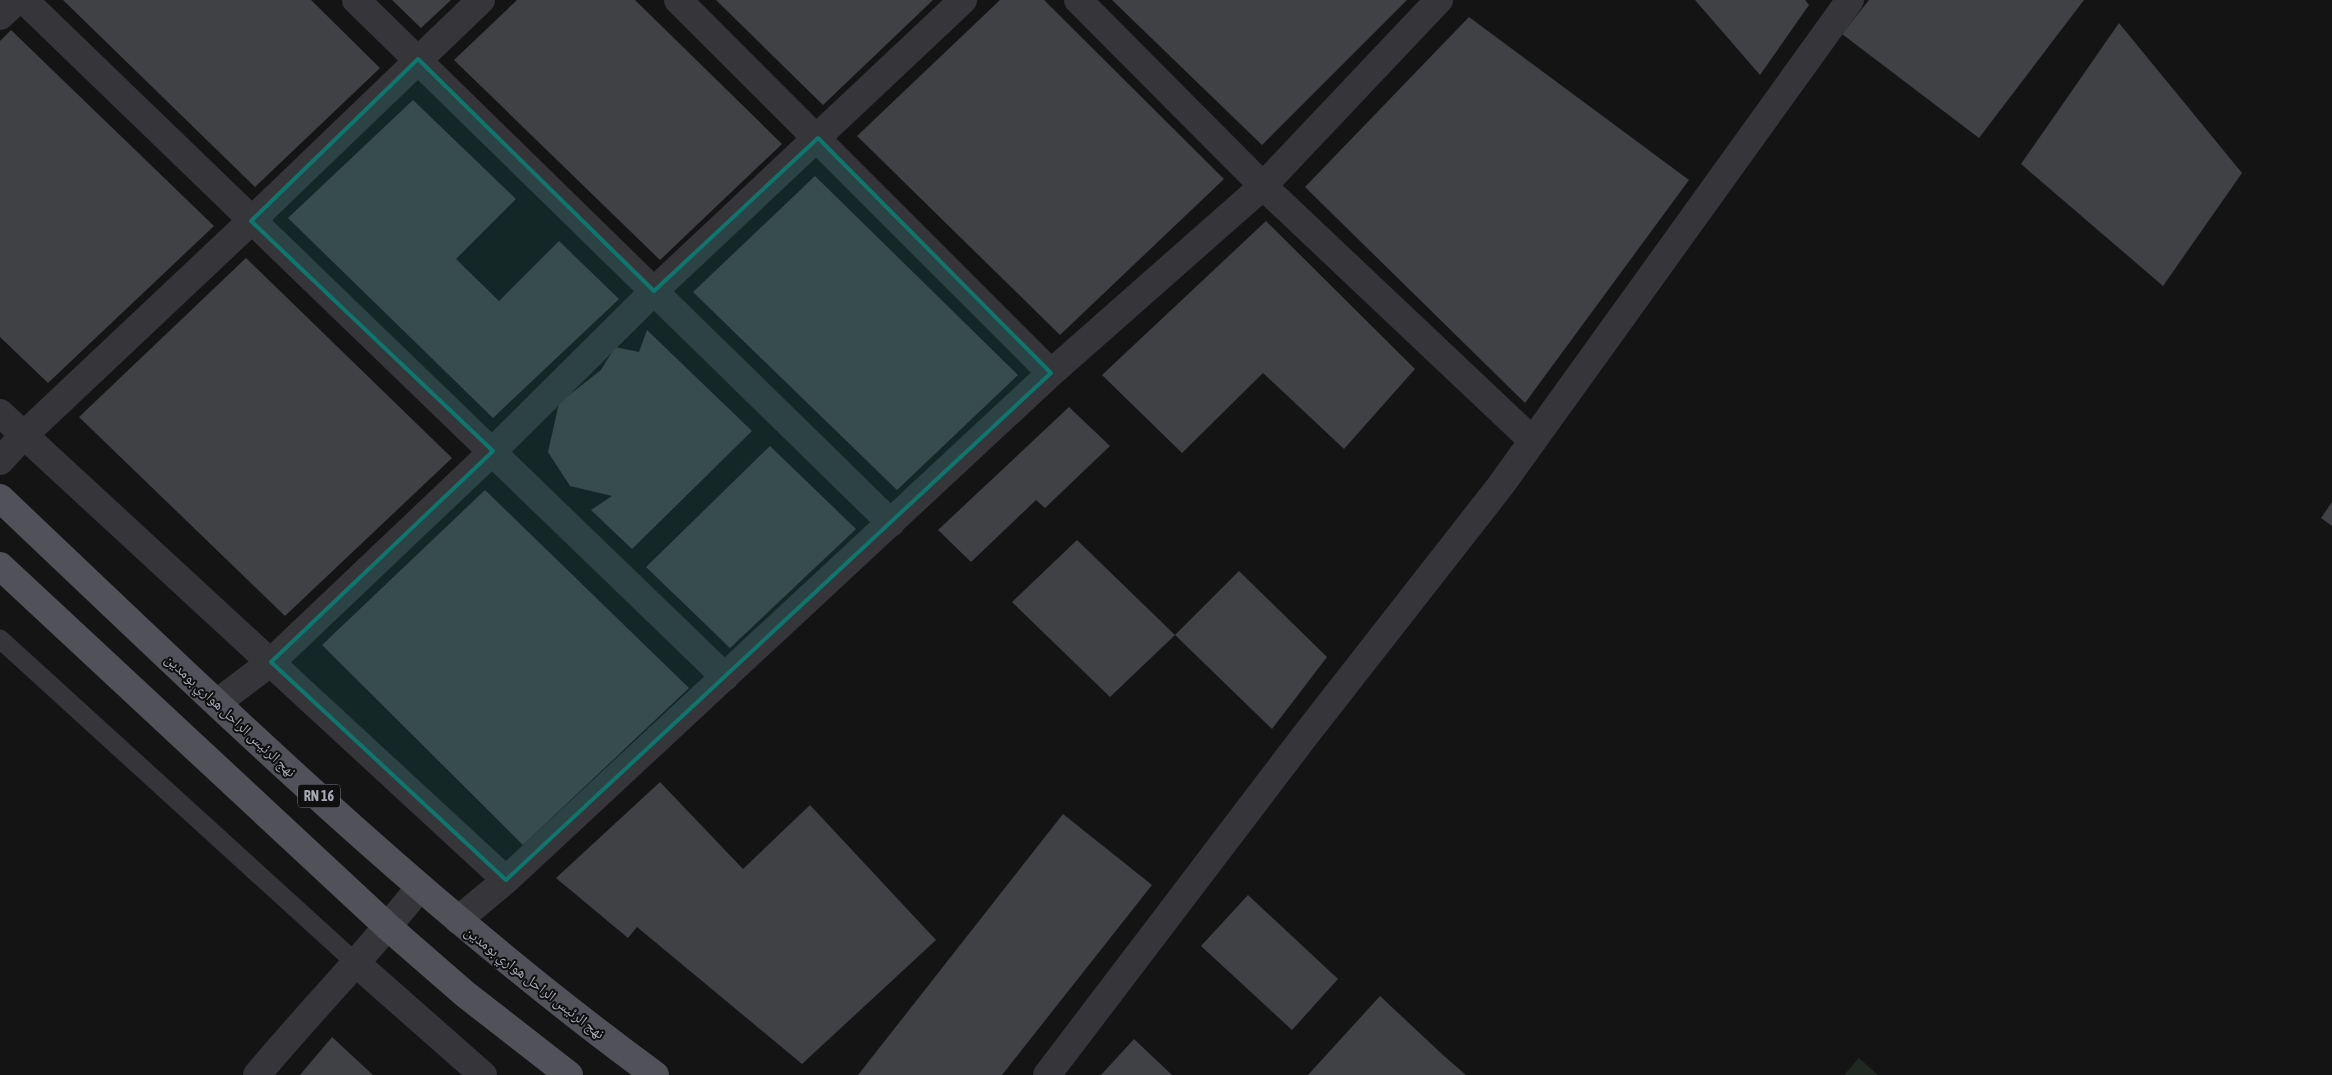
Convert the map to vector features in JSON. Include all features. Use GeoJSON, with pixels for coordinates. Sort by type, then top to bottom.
{"type":"FeatureCollection","features":[{"type":"Feature","properties":{"kind":"main road","name":"نهج الرئيس الراحل هواري بومدين"},"geometry":{"type":"LineString","coordinates":[[0,498],[217,703],[420,887],[458,920],[655,1075]]}},
{"type":"Feature","properties":{"kind":"main road"},"geometry":{"type":"LineString","coordinates":[[0,566],[388,927],[465,994],[569,1075]]}},
{"type":"Feature","properties":{"kind":"street"},"geometry":{"type":"LineString","coordinates":[[0,16],[17,0]]}},
{"type":"Feature","properties":{"kind":"street"},"geometry":{"type":"LineString","coordinates":[[24,0],[725,677]]}},
{"type":"Feature","properties":{"kind":"street"},"geometry":{"type":"LineString","coordinates":[[356,0],[891,522]]}},
{"type":"Feature","properties":{"kind":"street"},"geometry":{"type":"LineString","coordinates":[[0,461],[24,435],[251,221],[481,0]]}},
{"type":"Feature","properties":{"kind":"street"},"geometry":{"type":"LineString","coordinates":[[678,0],[1051,373]]}},
{"type":"Feature","properties":{"kind":"street"},"geometry":{"type":"LineString","coordinates":[[217,703],[271,662],[493,451],[654,291],[963,0]]}},
{"type":"Feature","properties":{"kind":"street"},"geometry":{"type":"LineString","coordinates":[[1078,0],[1263,186],[1532,440]]}},
{"type":"Feature","properties":{"kind":"street"},"geometry":{"type":"LineString","coordinates":[[458,920],[506,880],[1051,373],[1263,186],[1439,0]]}},
{"type":"Feature","properties":{"kind":"street"},"geometry":{"type":"LineString","coordinates":[[1047,1075],[1298,745],[1501,485],[1850,0]]}},
{"type":"Feature","properties":{"kind":"street"},"geometry":{"type":"LineString","coordinates":[[0,412],[506,880]]}},
{"type":"Feature","properties":{"kind":"street"},"geometry":{"type":"LineString","coordinates":[[257,1075],[296,1028],[357,964],[420,887]]}},
{"type":"Feature","properties":{"kind":"street"},"geometry":{"type":"LineString","coordinates":[[357,964],[483,1075]]}},
{"type":"Feature","properties":{"kind":"lane"},"geometry":{"type":"LineString","coordinates":[[0,639],[357,964]]}},
{"type":"Feature","properties":{"kind":"highlighted area"},"geometry":{"type":"Polygon","coordinates":[[[418,59],[654,291],[818,138],[1051,373],[506,880],[271,662],[493,451],[251,221],[418,59]]]}},
{"type":"Feature","properties":{"kind":"shaded area"},"geometry":{"type":"Polygon","coordinates":[[[1859,1058],[1878,1075],[1844,1075],[1859,1058]]]}},
{"type":"Feature","properties":{"kind":"building"},"geometry":{"type":"Polygon","coordinates":[[[63,0],[311,0],[380,68],[255,187],[63,0]]]}},
{"type":"Feature","properties":{"kind":"building"},"geometry":{"type":"Polygon","coordinates":[[[392,0],[451,0],[421,28],[392,0]]]}},
{"type":"Feature","properties":{"kind":"building"},"geometry":{"type":"Polygon","coordinates":[[[517,0],[635,0],[782,144],[660,260],[454,60],[517,0]]]}},
{"type":"Feature","properties":{"kind":"building"},"geometry":{"type":"Polygon","coordinates":[[[716,0],[933,0],[823,105],[716,0]]]}},
{"type":"Feature","properties":{"kind":"building"},"geometry":{"type":"Polygon","coordinates":[[[1000,0],[1044,0],[1224,179],[1060,335],[857,136],[1000,0]]]}},
{"type":"Feature","properties":{"kind":"building"},"geometry":{"type":"Polygon","coordinates":[[[1112,0],[1407,0],[1262,145],[1112,0]]]}},
{"type":"Feature","properties":{"kind":"building"},"geometry":{"type":"Polygon","coordinates":[[[1695,0],[1805,0],[1809,5],[1760,75],[1695,0]]]}},
{"type":"Feature","properties":{"kind":"building"},"geometry":{"type":"Polygon","coordinates":[[[1869,0],[2084,0],[1979,138],[1842,34],[1869,0]]]}},
{"type":"Feature","properties":{"kind":"building"},"geometry":{"type":"Polygon","coordinates":[[[1469,17],[1689,180],[1525,403],[1305,187],[1469,17]]]}},
{"type":"Feature","properties":{"kind":"building"},"geometry":{"type":"Polygon","coordinates":[[[2119,23],[2242,173],[2163,286],[2021,164],[2119,23]]]}},
{"type":"Feature","properties":{"kind":"building"},"geometry":{"type":"Polygon","coordinates":[[[11,30],[214,226],[48,383],[0,337],[0,41],[11,30]]]}},
{"type":"Feature","properties":{"kind":"building"},"geometry":{"type":"Polygon","coordinates":[[[413,100],[516,199],[456,259],[499,301],[559,241],[619,299],[493,418],[288,218],[413,100]]]}},
{"type":"Feature","properties":{"kind":"building"},"geometry":{"type":"Polygon","coordinates":[[[815,176],[1018,375],[897,490],[693,292],[815,176]]]}},
{"type":"Feature","properties":{"kind":"building"},"geometry":{"type":"Polygon","coordinates":[[[1266,221],[1415,369],[1344,449],[1263,373],[1182,453],[1102,375],[1266,221]]]}},
{"type":"Feature","properties":{"kind":"building"},"geometry":{"type":"Polygon","coordinates":[[[246,258],[452,458],[285,616],[79,417],[246,258]]]}},
{"type":"Feature","properties":{"kind":"building"},"geometry":{"type":"Polygon","coordinates":[[[647,330],[752,431],[632,549],[591,510],[612,496],[570,486],[548,452],[559,403],[601,370],[615,347],[639,352],[647,330]]]}},
{"type":"Feature","properties":{"kind":"building"},"geometry":{"type":"Polygon","coordinates":[[[1069,407],[1110,446],[1045,508],[1036,500],[971,562],[938,530],[1069,407]]]}},
{"type":"Feature","properties":{"kind":"building"},"geometry":{"type":"Polygon","coordinates":[[[770,446],[856,529],[730,648],[646,567],[770,446]]]}},
{"type":"Feature","properties":{"kind":"building"},"geometry":{"type":"Polygon","coordinates":[[[485,490],[689,688],[523,845],[322,645],[485,490]]]}},
{"type":"Feature","properties":{"kind":"building"},"geometry":{"type":"Polygon","coordinates":[[[2332,502],[2332,526],[2321,518],[2332,502]]]}},
{"type":"Feature","properties":{"kind":"building"},"geometry":{"type":"Polygon","coordinates":[[[1077,540],[1175,635],[1110,697],[1012,602],[1077,540]]]}},
{"type":"Feature","properties":{"kind":"building"},"geometry":{"type":"Polygon","coordinates":[[[1239,571],[1327,657],[1272,729],[1175,635],[1239,571]]]}},
{"type":"Feature","properties":{"kind":"building"},"geometry":{"type":"Polygon","coordinates":[[[660,782],[743,869],[810,805],[936,940],[802,1064],[637,927],[628,938],[556,878],[660,782]]]}},
{"type":"Feature","properties":{"kind":"building"},"geometry":{"type":"Polygon","coordinates":[[[1063,814],[1152,885],[1002,1075],[858,1075],[1063,814]]]}},
{"type":"Feature","properties":{"kind":"building"},"geometry":{"type":"Polygon","coordinates":[[[1248,895],[1338,979],[1292,1030],[1201,946],[1248,895]]]}},
{"type":"Feature","properties":{"kind":"building"},"geometry":{"type":"Polygon","coordinates":[[[1380,996],[1443,1055],[1466,1075],[1308,1075],[1380,996]]]}},
{"type":"Feature","properties":{"kind":"building"},"geometry":{"type":"Polygon","coordinates":[[[332,1037],[373,1075],[300,1075],[332,1037]]]}},
{"type":"Feature","properties":{"kind":"building"},"geometry":{"type":"Polygon","coordinates":[[[1134,1039],[1172,1075],[1101,1075],[1134,1039]]]}}]}
